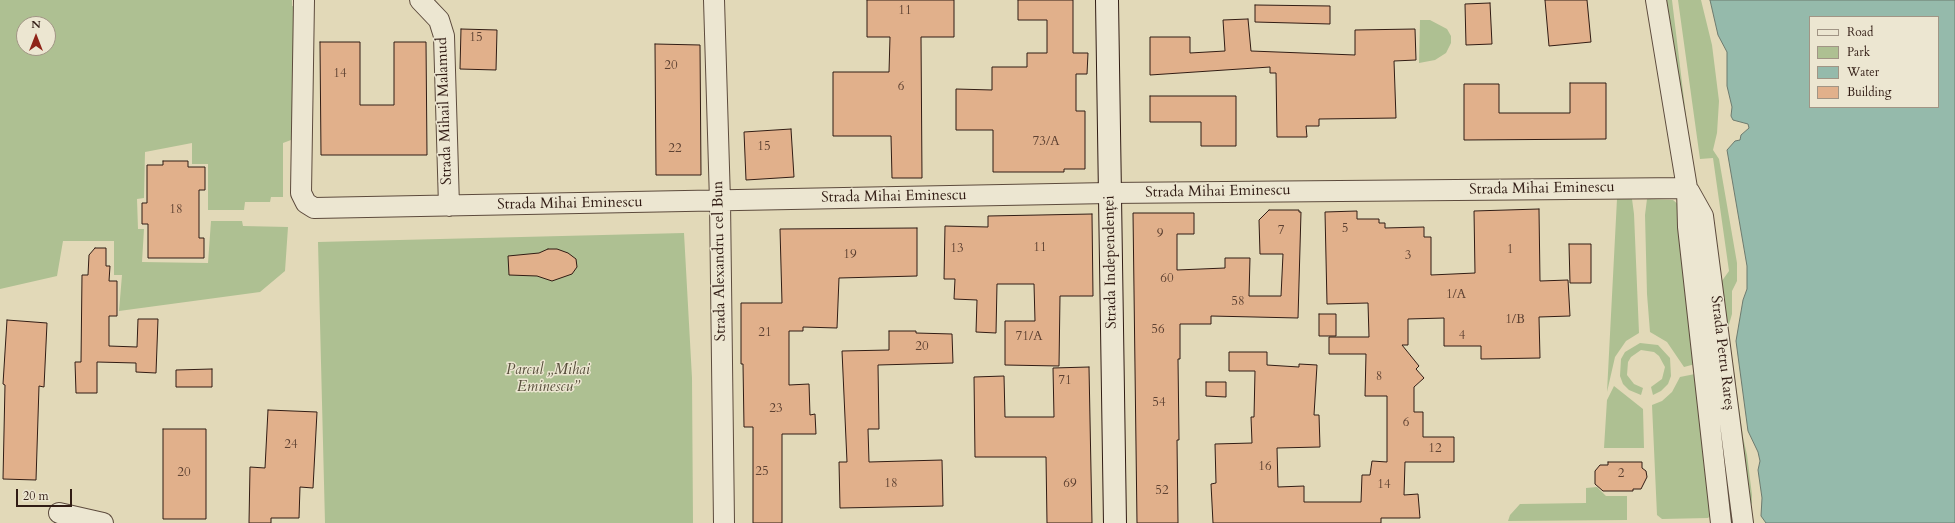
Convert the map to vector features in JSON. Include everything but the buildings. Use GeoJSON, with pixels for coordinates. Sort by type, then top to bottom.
{"type":"FeatureCollection","features":[{"type":"Feature","properties":{"kind":"main road","name":"Strada Independenței"},"geometry":{"type":"LineString","coordinates":[[1108,0],[1109,193],[1111,219],[1115,523]]}},
{"type":"Feature","properties":{"kind":"street","name":"Strada Mihai Eminescu"},"geometry":{"type":"LineString","coordinates":[[304,0],[300,174],[301,193],[306,203],[314,208],[1109,193],[1687,188]]}},
{"type":"Feature","properties":{"kind":"street","name":"Strada Mihail Malamud"},"geometry":{"type":"LineString","coordinates":[[420,0],[439,20],[444,36],[449,206]]}},
{"type":"Feature","properties":{"kind":"street","name":"Strada Alexandru cel Bun"},"geometry":{"type":"LineString","coordinates":[[714,0],[720,201],[724,523]]}},
{"type":"Feature","properties":{"kind":"street","name":"Strada Petru Rareș"},"geometry":{"type":"LineString","coordinates":[[1656,0],[1687,188],[1688,227],[1722,523]]}},
{"type":"Feature","properties":{"kind":"street","name":"Strada Petru Rareș"},"geometry":{"type":"LineString","coordinates":[[1687,188],[1703,216],[1743,523]]}},
{"type":"Feature","properties":{"kind":"street"},"geometry":{"type":"LineString","coordinates":[[59,513],[103,523]]}},
{"type":"Feature","properties":{"kind":"green space"},"geometry":{"type":"Polygon","coordinates":[[[0,0],[292,0],[292,6],[297,7],[291,140],[283,143],[283,197],[271,197],[270,202],[245,202],[244,210],[208,210],[208,164],[192,164],[192,143],[145,152],[144,198],[137,199],[138,229],[144,229],[142,262],[208,263],[211,221],[242,221],[243,226],[288,227],[285,271],[260,292],[119,311],[122,275],[114,275],[114,241],[63,241],[57,276],[0,289],[0,0]]]}},
{"type":"Feature","properties":{"kind":"green space"},"geometry":{"type":"Polygon","coordinates":[[[1661,0],[1672,0],[1691,157],[1661,0]]]}},
{"type":"Feature","properties":{"kind":"green space"},"geometry":{"type":"Polygon","coordinates":[[[1678,0],[1701,0],[1712,45],[1719,101],[1717,133],[1713,150],[1719,159],[1737,263],[1737,281],[1732,291],[1732,314],[1728,328],[1752,495],[1752,503],[1749,508],[1719,285],[1729,271],[1713,158],[1700,159],[1678,0]]]}},
{"type":"Feature","properties":{"kind":"green space"},"geometry":{"type":"Polygon","coordinates":[[[1420,20],[1430,20],[1447,29],[1451,36],[1451,43],[1446,53],[1435,60],[1419,63],[1420,20]]]}},
{"type":"Feature","properties":{"kind":"green space"},"geometry":{"type":"Polygon","coordinates":[[[1617,199],[1632,199],[1634,214],[1639,333],[1626,341],[1615,357],[1607,392],[1617,199]]]}},
{"type":"Feature","properties":{"kind":"green space"},"geometry":{"type":"Polygon","coordinates":[[[1647,199],[1673,200],[1680,206],[1699,363],[1684,367],[1667,342],[1650,332],[1647,294],[1645,215],[1647,199]]]}},
{"type":"Feature","properties":{"kind":"green space","name":"Parcul „Mihai Eminescu”"},"geometry":{"type":"Polygon","coordinates":[[[684,233],[692,378],[693,523],[325,523],[318,242],[684,233]]]}},
{"type":"Feature","properties":{"kind":"green space"},"geometry":{"type":"Polygon","coordinates":[[[1640,343],[1658,345],[1670,358],[1671,376],[1668,384],[1661,391],[1653,395],[1651,387],[1662,379],[1665,367],[1659,356],[1654,352],[1641,350],[1631,357],[1628,362],[1627,375],[1634,384],[1643,388],[1641,395],[1629,390],[1623,384],[1620,376],[1621,359],[1625,352],[1640,343]]]}},
{"type":"Feature","properties":{"kind":"green space"},"geometry":{"type":"Polygon","coordinates":[[[1700,373],[1715,511],[1708,518],[1662,519],[1657,515],[1652,405],[1662,401],[1672,392],[1680,377],[1700,373]]]}},
{"type":"Feature","properties":{"kind":"green space"},"geometry":{"type":"Polygon","coordinates":[[[1614,386],[1643,409],[1644,448],[1604,448],[1607,400],[1614,386]]]}},
{"type":"Feature","properties":{"kind":"green space"},"geometry":{"type":"Polygon","coordinates":[[[1597,487],[1606,496],[1627,496],[1627,520],[1508,521],[1510,515],[1520,504],[1586,503],[1586,488],[1597,487]]]}},
{"type":"Feature","properties":{"kind":"water"},"geometry":{"type":"Polygon","coordinates":[[[1710,0],[1955,0],[1955,523],[1766,523],[1761,516],[1762,498],[1758,470],[1760,461],[1758,452],[1748,431],[1736,341],[1743,300],[1747,289],[1747,266],[1727,150],[1735,141],[1740,140],[1741,135],[1749,128],[1748,124],[1733,120],[1731,116],[1732,107],[1727,86],[1727,52],[1718,35],[1710,0]]]}}]}
